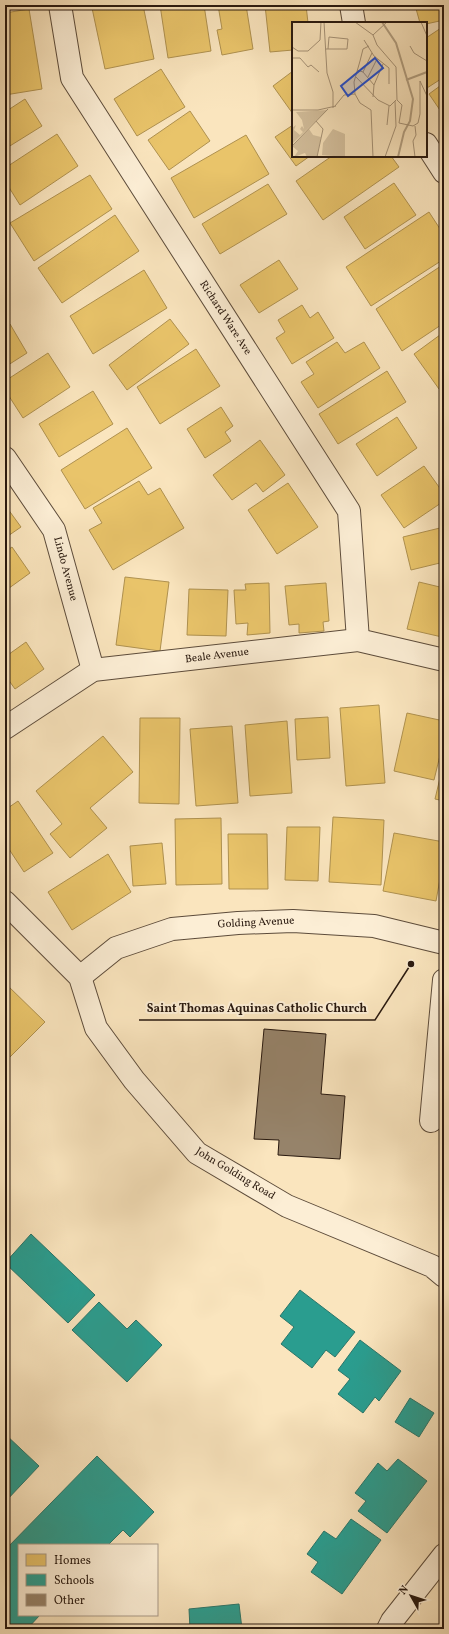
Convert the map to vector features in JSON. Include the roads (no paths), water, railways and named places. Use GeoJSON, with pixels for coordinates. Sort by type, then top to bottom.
{"type":"FeatureCollection","features":[{"type":"Feature","properties":{"kind":"street","name":"Richard Ware Ave"},"geometry":{"type":"LineString","coordinates":[[60,5],[72,78],[349,511],[358,640]]}},
{"type":"Feature","properties":{"kind":"street"},"geometry":{"type":"LineString","coordinates":[[350,5],[354,22]]}},
{"type":"Feature","properties":{"kind":"street"},"geometry":{"type":"LineString","coordinates":[[427,146],[444,172]]}},
{"type":"Feature","properties":{"kind":"street","name":"Lindo Avenue"},"geometry":{"type":"LineString","coordinates":[[5,458],[54,530],[93,670]]}},
{"type":"Feature","properties":{"kind":"street","name":"Beale Avenue"},"geometry":{"type":"LineString","coordinates":[[5,728],[93,670],[358,640],[444,660]]}},
{"type":"Feature","properties":{"kind":"street"},"geometry":{"type":"LineString","coordinates":[[5,902],[80,977]]}},
{"type":"Feature","properties":{"kind":"street","name":"Golding Avenue"},"geometry":{"type":"LineString","coordinates":[[80,977],[116,948],[172,929],[238,923],[293,921],[374,926],[444,943]]}},
{"type":"Feature","properties":{"kind":"street","name":"John Golding Road"},"geometry":{"type":"LineString","coordinates":[[80,977],[96,1028],[134,1080],[196,1153],[287,1206],[432,1266],[444,1276]]}},
{"type":"Feature","properties":{"kind":"street"},"geometry":{"type":"LineString","coordinates":[[431,1121],[444,980]]}},
{"type":"Feature","properties":{"kind":"street"},"geometry":{"type":"LineString","coordinates":[[388,1629],[392,1621],[444,1555]]}},
{"type":"Feature","properties":{"kind":"place","name":"Saint Thomas Aquinas Catholic Church"},"geometry":{"type":"Point","coordinates":[411,964]}}]}
